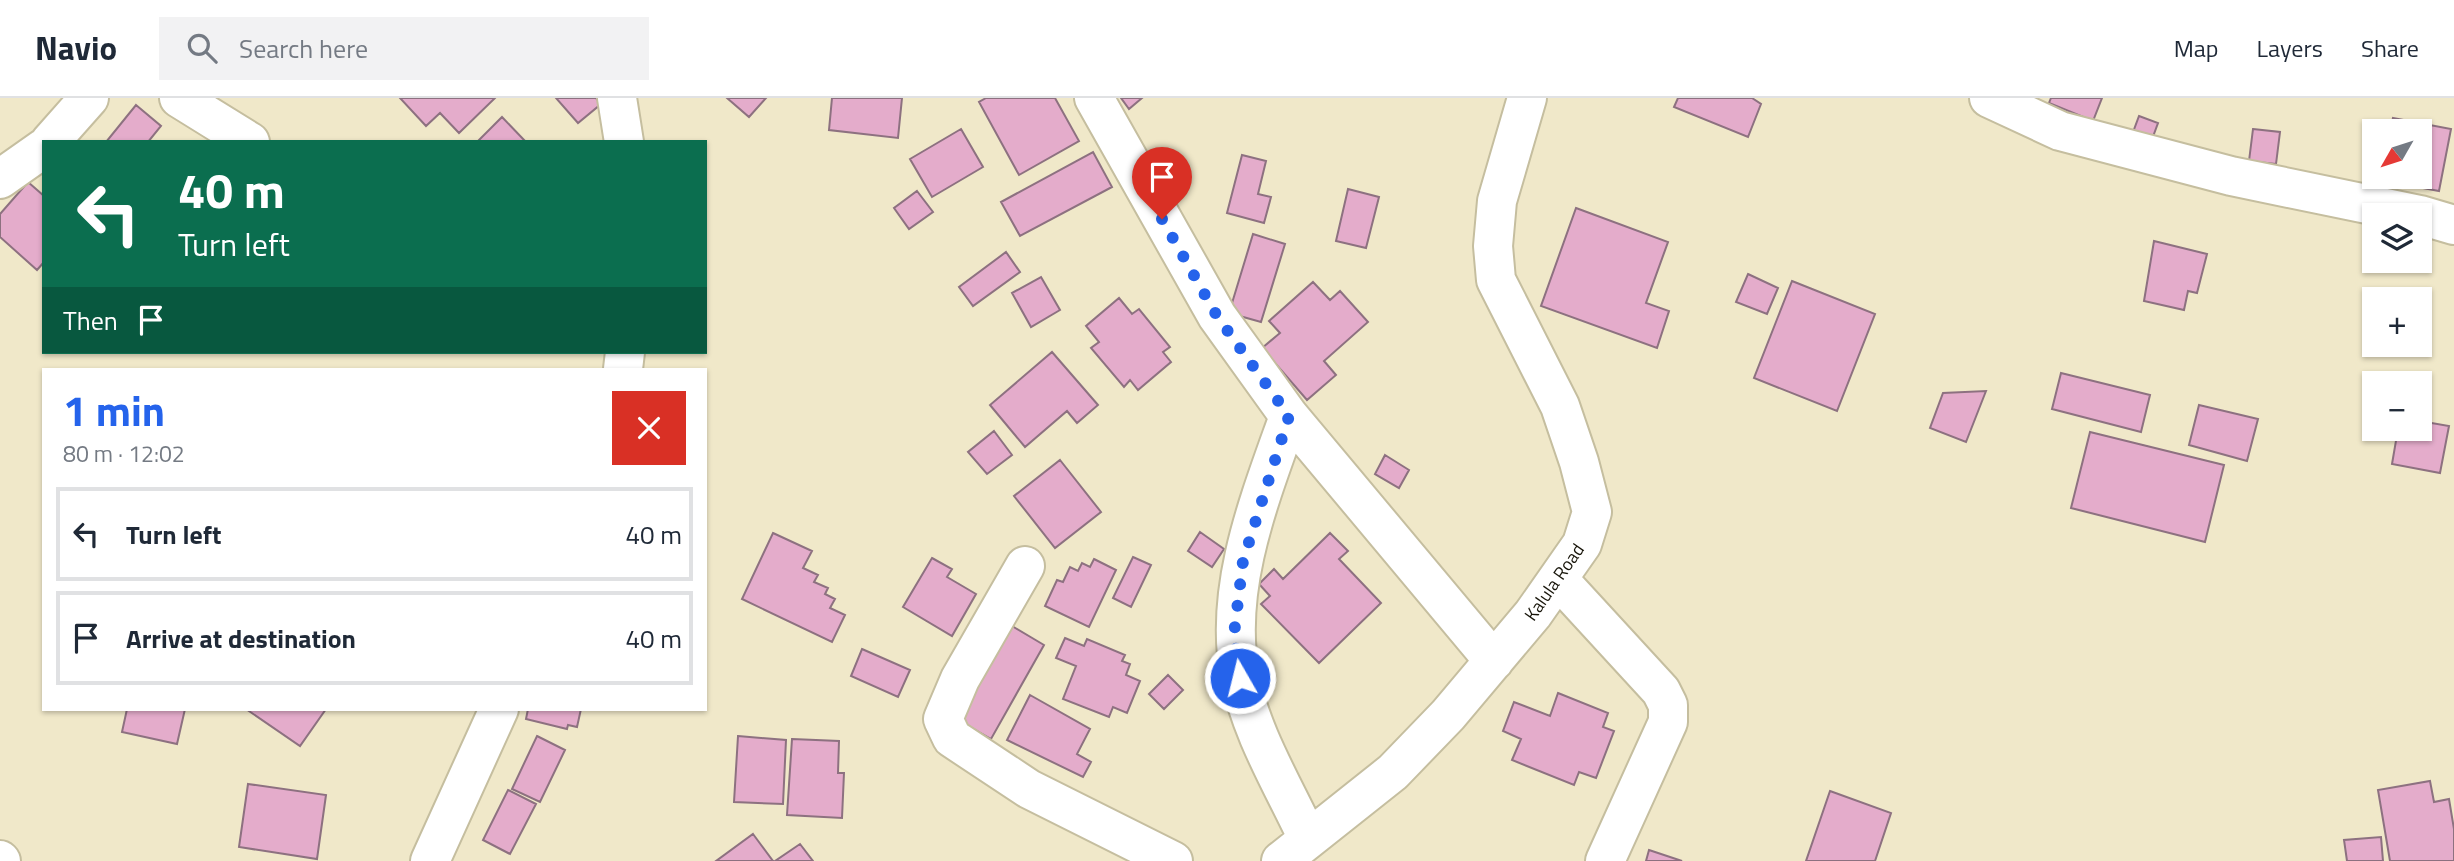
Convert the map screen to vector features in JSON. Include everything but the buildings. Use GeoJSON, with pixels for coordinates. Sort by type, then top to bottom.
{"type":"FeatureCollection","features":[{"type":"Feature","properties":{"kind":"street"},"geometry":{"type":"LineString","coordinates":[[52,140],[89,98]]}},
{"type":"Feature","properties":{"kind":"street"},"geometry":{"type":"LineString","coordinates":[[179,98],[247,140]]}},
{"type":"Feature","properties":{"kind":"street"},"geometry":{"type":"LineString","coordinates":[[617,98],[624,140]]}},
{"type":"Feature","properties":{"kind":"street"},"geometry":{"type":"LineString","coordinates":[[1094,98],[1217,316],[1289,416],[1494,661]]}},
{"type":"Feature","properties":{"kind":"street","name":"Kalula Road"},"geometry":{"type":"LineString","coordinates":[[1294,850],[1393,772],[1494,661],[1559,580],[1582,544],[1592,512],[1560,406],[1496,280],[1493,246],[1497,201],[1527,98]]}},
{"type":"Feature","properties":{"kind":"street"},"geometry":{"type":"LineString","coordinates":[[1989,98],[2074,134],[2231,176],[2362,203]]}},
{"type":"Feature","properties":{"kind":"street"},"geometry":{"type":"LineString","coordinates":[[0,179],[42,149]]}},
{"type":"Feature","properties":{"kind":"street"},"geometry":{"type":"LineString","coordinates":[[2432,219],[2454,225]]}},
{"type":"Feature","properties":{"kind":"street"},"geometry":{"type":"LineString","coordinates":[[1289,416],[1243,561],[1234,634],[1240,678],[1294,850]]}},
{"type":"Feature","properties":{"kind":"street"},"geometry":{"type":"LineString","coordinates":[[1025,566],[960,679],[943,719],[952,738],[1029,789],[1173,861]]}},
{"type":"Feature","properties":{"kind":"street"},"geometry":{"type":"LineString","coordinates":[[1559,580],[1661,691],[1668,705],[1668,722],[1605,861]]}},
{"type":"Feature","properties":{"kind":"street"},"geometry":{"type":"LineString","coordinates":[[430,861],[498,711]]}},
{"type":"Feature","properties":{"kind":"route"},"geometry":{"type":"LineString","coordinates":[[1162,219],[1217,316],[1289,416],[1267,478],[1243,561],[1234,634],[1240,678]]}}]}
